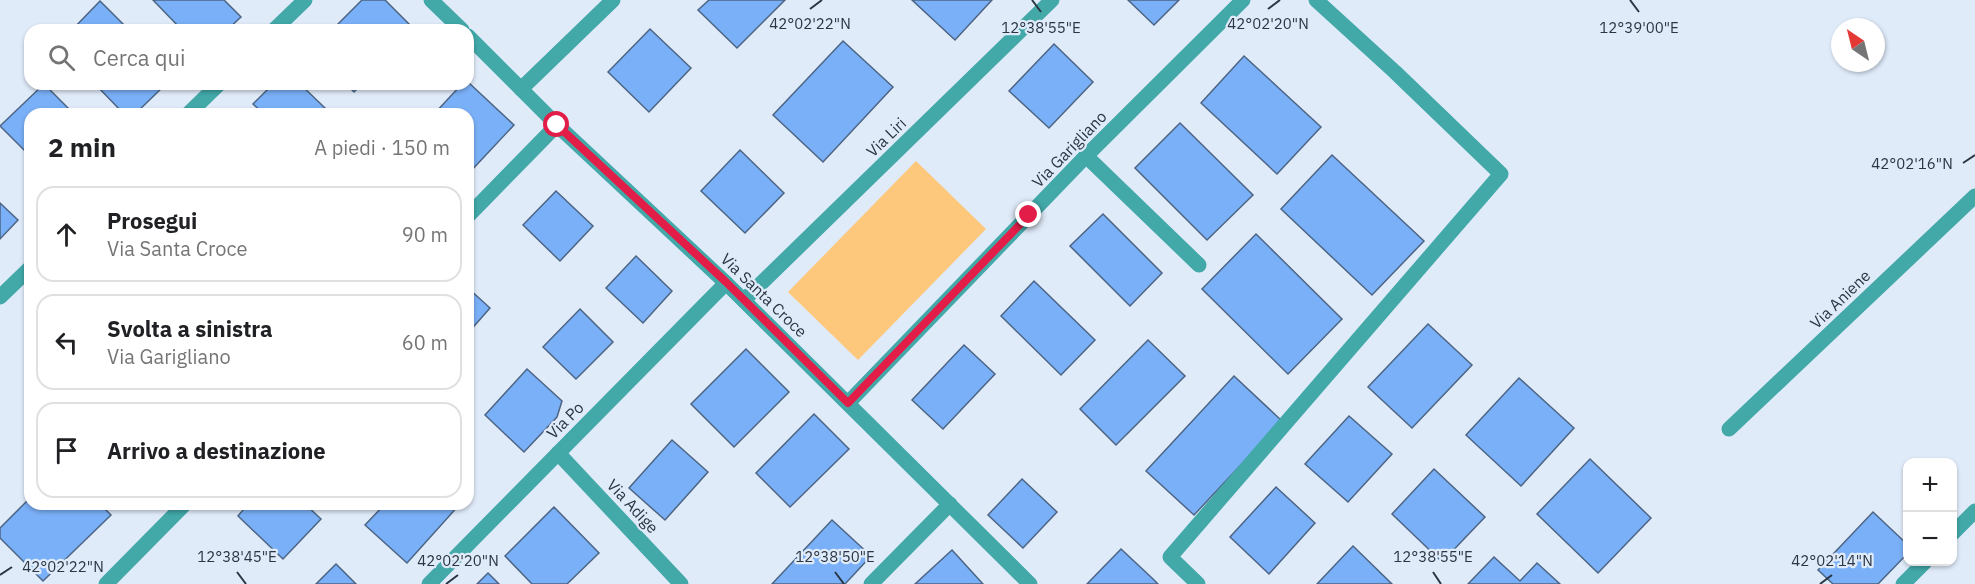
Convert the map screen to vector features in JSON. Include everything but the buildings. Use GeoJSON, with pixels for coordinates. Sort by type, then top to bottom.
{"type":"FeatureCollection","features":[{"type":"Feature","properties":{"kind":"street"},"geometry":{"type":"LineString","coordinates":[[280,24],[305,0]]}},
{"type":"Feature","properties":{"kind":"street"},"geometry":{"type":"LineString","coordinates":[[431,0],[456,24]]}},
{"type":"Feature","properties":{"kind":"street"},"geometry":{"type":"LineString","coordinates":[[521,89],[612,0]]}},
{"type":"Feature","properties":{"kind":"street","name":"Via Liri"},"geometry":{"type":"LineString","coordinates":[[744,300],[1052,0]]}},
{"type":"Feature","properties":{"kind":"street","name":"Via Garigliano"},"geometry":{"type":"LineString","coordinates":[[848,403],[1086,156],[1243,0]]}},
{"type":"Feature","properties":{"kind":"street"},"geometry":{"type":"LineString","coordinates":[[1198,584],[1170,557],[1501,174],[1316,0]]}},
{"type":"Feature","properties":{"kind":"street","name":"Via Santa Croce"},"geometry":{"type":"LineString","coordinates":[[474,42],[557,125],[726,282],[1030,584]]}},
{"type":"Feature","properties":{"kind":"street"},"geometry":{"type":"LineString","coordinates":[[194,108],[213,90]]}},
{"type":"Feature","properties":{"kind":"street"},"geometry":{"type":"LineString","coordinates":[[474,210],[557,125]]}},
{"type":"Feature","properties":{"kind":"street"},"geometry":{"type":"LineString","coordinates":[[1086,156],[1199,265]]}},
{"type":"Feature","properties":{"kind":"street","name":"Via Aniene"},"geometry":{"type":"LineString","coordinates":[[1729,429],[1975,196]]}},
{"type":"Feature","properties":{"kind":"street"},"geometry":{"type":"LineString","coordinates":[[0,297],[24,274]]}},
{"type":"Feature","properties":{"kind":"street","name":"Via Po"},"geometry":{"type":"LineString","coordinates":[[429,584],[726,282]]}},
{"type":"Feature","properties":{"kind":"street","name":"Via Adige"},"geometry":{"type":"LineString","coordinates":[[558,453],[681,584]]}},
{"type":"Feature","properties":{"kind":"street"},"geometry":{"type":"LineString","coordinates":[[871,584],[950,504]]}},
{"type":"Feature","properties":{"kind":"street"},"geometry":{"type":"LineString","coordinates":[[106,584],[179,510]]}},
{"type":"Feature","properties":{"kind":"street"},"geometry":{"type":"LineString","coordinates":[[1957,530],[1975,511]]}},
{"type":"Feature","properties":{"kind":"street"},"geometry":{"type":"LineString","coordinates":[[1903,584],[1920,566]]}},
{"type":"Feature","properties":{"kind":"shaded area"},"geometry":{"type":"Polygon","coordinates":[[[916,161],[986,229],[858,360],[788,292],[916,161]]]}},
{"type":"Feature","properties":{"kind":"route"},"geometry":{"type":"LineString","coordinates":[[557,125],[726,282],[848,403],[1029,215]]}}]}
